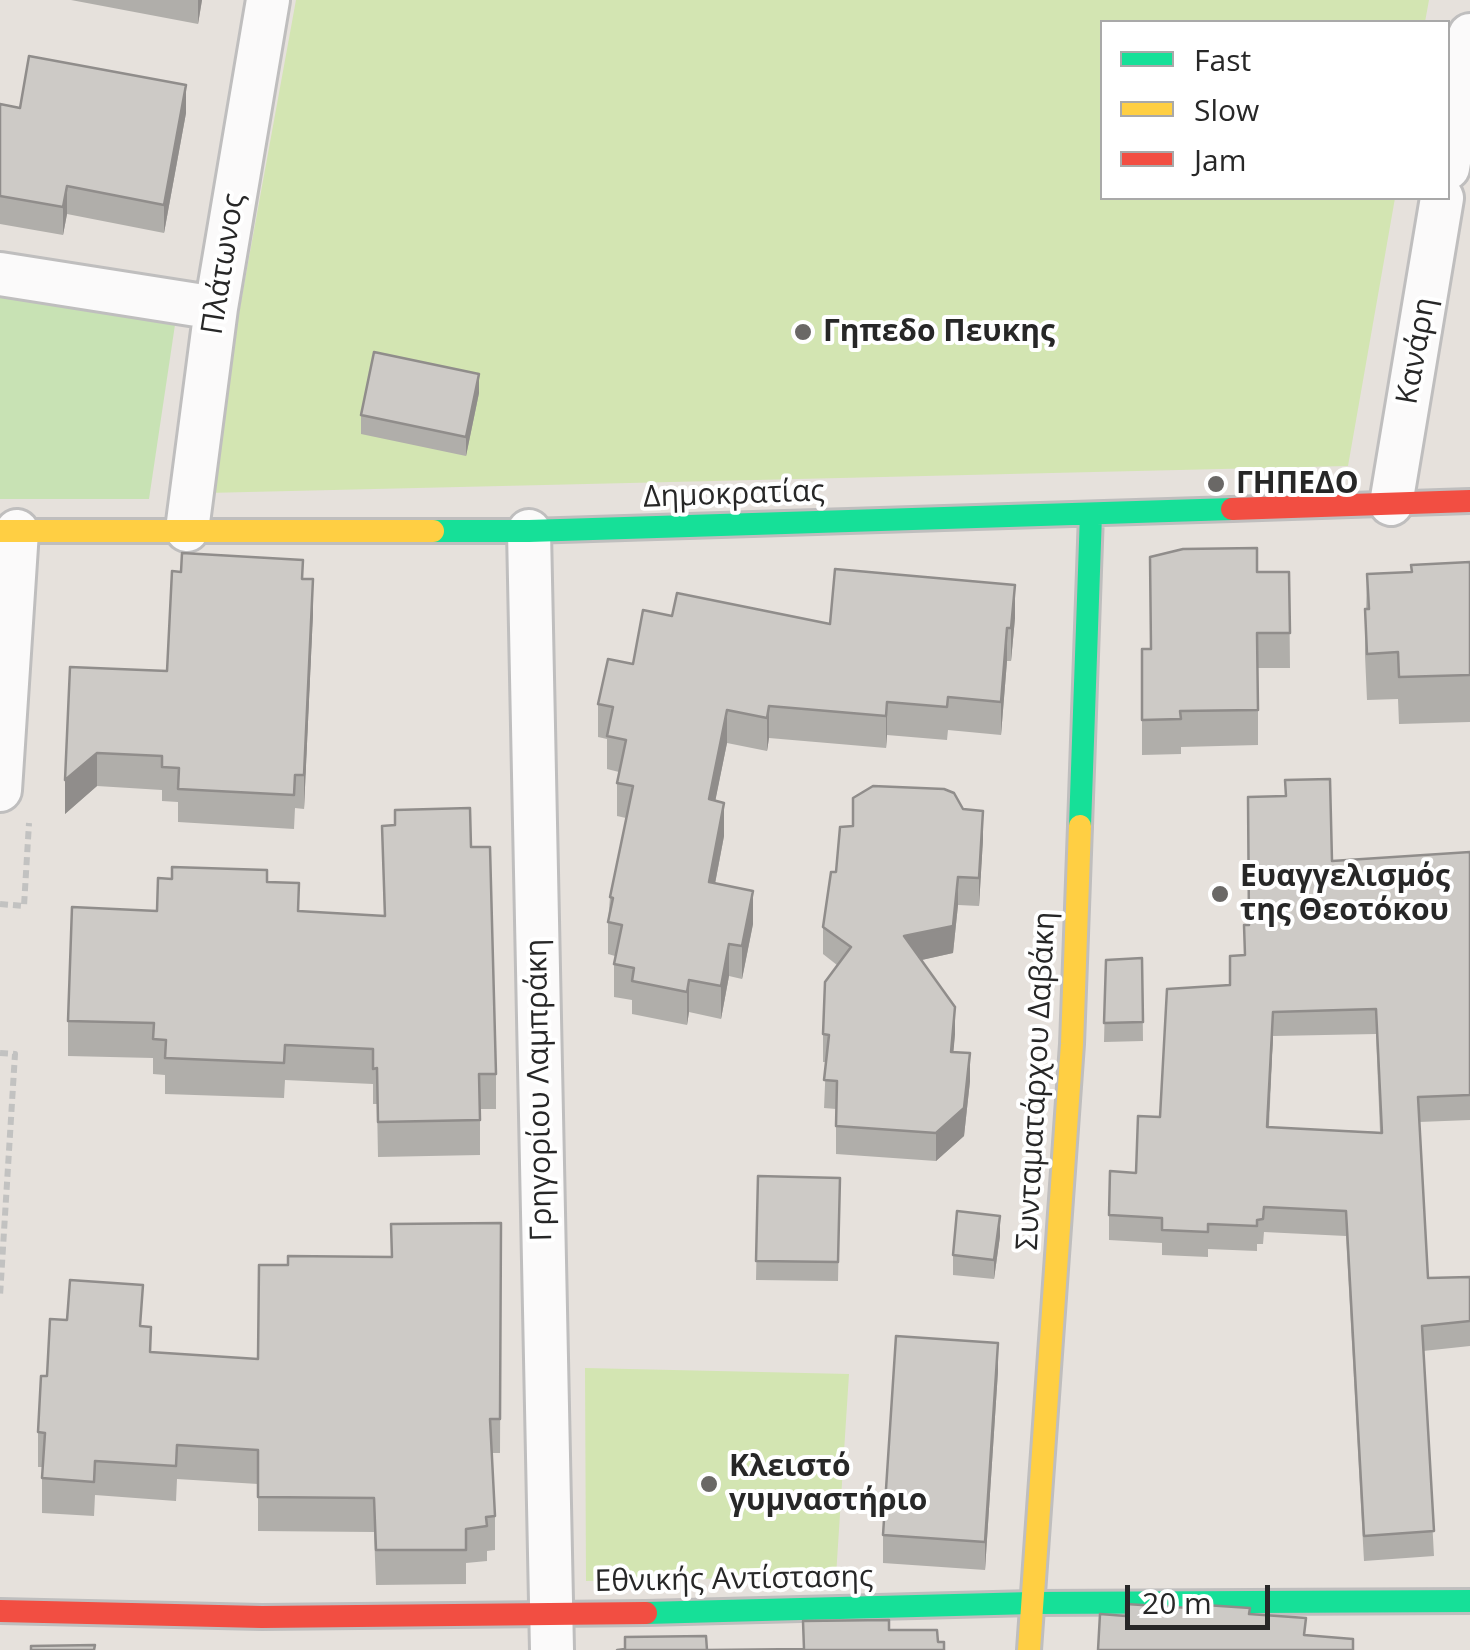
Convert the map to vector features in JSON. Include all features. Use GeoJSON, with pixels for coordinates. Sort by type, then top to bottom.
{"type":"FeatureCollection","features":[{"type":"Feature","properties":{"kind":"street","name":"Πλάτωνος"},"geometry":{"type":"LineString","coordinates":[[187,530],[216,308],[268,0]]}},
{"type":"Feature","properties":{"kind":"street"},"geometry":{"type":"LineString","coordinates":[[1450,156],[1470,35]]}},
{"type":"Feature","properties":{"kind":"street","name":"Κανάρη"},"geometry":{"type":"LineString","coordinates":[[1390,504],[1442,200]]}},
{"type":"Feature","properties":{"kind":"street"},"geometry":{"type":"LineString","coordinates":[[0,274],[216,308]]}},
{"type":"Feature","properties":{"kind":"street","name":"Δημοκρατίας"},"geometry":{"type":"LineString","coordinates":[[8,531],[529,531],[1470,501]]}},
{"type":"Feature","properties":{"kind":"street","name":"Συνταματάρχου Δαβάκη"},"geometry":{"type":"LineString","coordinates":[[1028,1650],[1072,1044],[1091,514]]}},
{"type":"Feature","properties":{"kind":"street"},"geometry":{"type":"LineString","coordinates":[[0,790],[8,531]]}},
{"type":"Feature","properties":{"kind":"street","name":"Γρηγορίου Λαμπράκη"},"geometry":{"type":"LineString","coordinates":[[529,531],[551,1632]]}},
{"type":"Feature","properties":{"kind":"street","name":"Εθνικής Αντίστασης"},"geometry":{"type":"LineString","coordinates":[[0,1611],[262,1634],[551,1632],[1032,1603],[1470,1601]]}},
{"type":"Feature","properties":{"kind":"path"},"geometry":{"type":"LineString","coordinates":[[0,1052],[15,1054],[0,1296]]}},
{"type":"Feature","properties":{"kind":"green space","name":"Γηπεδο Πευκης"},"geometry":{"type":"Polygon","coordinates":[[[296,0],[1429,0],[1425,20],[1100,20],[1100,200],[1395,200],[1348,466],[206,493],[296,0]]]}},
{"type":"Feature","properties":{"kind":"green space"},"geometry":{"type":"Polygon","coordinates":[[[0,291],[176,318],[149,499],[0,499],[0,291]]]}},
{"type":"Feature","properties":{"kind":"green space","name":"Κλειστό γυμναστήριο"},"geometry":{"type":"Polygon","coordinates":[[[585,1368],[849,1374],[836,1576],[586,1581],[585,1368]]]}},
{"type":"Feature","properties":{"kind":"building"},"geometry":{"type":"Polygon","coordinates":[[[29,56],[186,85],[164,205],[67,186],[63,207],[0,196],[0,104],[20,108],[29,56]]]}},
{"type":"Feature","properties":{"kind":"building"},"geometry":{"type":"Polygon","coordinates":[[[374,352],[479,374],[466,437],[361,415],[374,352]]]}},
{"type":"Feature","properties":{"kind":"building"},"geometry":{"type":"Polygon","coordinates":[[[1257,548],[1257,572],[1289,572],[1290,633],[1257,633],[1258,710],[1180,711],[1181,719],[1142,720],[1142,649],[1151,649],[1150,557],[1183,549],[1257,548]]]}},
{"type":"Feature","properties":{"kind":"building"},"geometry":{"type":"Polygon","coordinates":[[[182,553],[303,560],[302,579],[313,579],[304,775],[295,775],[294,795],[178,789],[179,768],[162,767],[162,756],[97,753],[65,780],[70,667],[167,671],[172,571],[181,572],[182,553]]]}},
{"type":"Feature","properties":{"kind":"building"},"geometry":{"type":"Polygon","coordinates":[[[1470,562],[1470,675],[1399,677],[1398,652],[1367,654],[1367,574],[1412,572],[1411,565],[1470,562]]]}},
{"type":"Feature","properties":{"kind":"building"},"geometry":{"type":"Polygon","coordinates":[[[835,569],[1015,585],[1001,702],[948,697],[947,707],[887,702],[886,716],[769,706],[767,718],[727,710],[709,799],[724,803],[709,882],[753,891],[742,946],[729,944],[721,986],[689,980],[687,992],[632,981],[634,968],[614,964],[622,925],[608,922],[633,786],[617,783],[626,740],[607,736],[613,707],[598,704],[608,659],[633,664],[643,610],[672,616],[677,593],[830,624],[835,569]]]}},
{"type":"Feature","properties":{"kind":"building"},"geometry":{"type":"Polygon","coordinates":[[[1330,779],[1332,861],[1470,852],[1470,1095],[1418,1097],[1428,1278],[1470,1277],[1470,1321],[1422,1326],[1434,1531],[1364,1536],[1346,1211],[1264,1207],[1263,1219],[1257,1220],[1257,1226],[1208,1224],[1208,1232],[1162,1230],[1162,1218],[1109,1215],[1110,1171],[1136,1173],[1138,1116],[1160,1117],[1167,989],[1230,985],[1230,956],[1245,955],[1244,925],[1249,925],[1248,797],[1286,796],[1285,780],[1330,779]],[[1376,1009],[1273,1012],[1267,1127],[1382,1133],[1376,1009]]]}},
{"type":"Feature","properties":{"kind":"building"},"geometry":{"type":"Polygon","coordinates":[[[873,786],[944,789],[954,793],[963,809],[983,811],[979,878],[958,877],[953,926],[904,936],[955,1007],[951,1052],[970,1053],[964,1108],[936,1133],[836,1126],[837,1081],[824,1080],[829,1035],[823,1034],[825,982],[851,947],[823,927],[831,872],[836,872],[840,827],[853,826],[853,798],[873,786]]]}},
{"type":"Feature","properties":{"kind":"building"},"geometry":{"type":"Polygon","coordinates":[[[470,808],[471,847],[490,847],[496,1074],[479,1074],[480,1120],[378,1122],[373,1049],[285,1045],[284,1063],[165,1058],[166,1040],[153,1039],[154,1023],[68,1021],[72,907],[157,911],[158,878],[172,879],[172,867],[267,870],[267,882],[299,883],[298,911],[385,916],[382,826],[395,825],[395,810],[470,808]]]}},
{"type":"Feature","properties":{"kind":"building"},"geometry":{"type":"Polygon","coordinates":[[[1142,958],[1143,1022],[1104,1023],[1106,960],[1142,958]]]}},
{"type":"Feature","properties":{"kind":"building"},"geometry":{"type":"Polygon","coordinates":[[[758,1176],[840,1178],[838,1262],[756,1261],[758,1176]]]}},
{"type":"Feature","properties":{"kind":"building"},"geometry":{"type":"Polygon","coordinates":[[[957,1211],[1000,1216],[994,1260],[953,1255],[957,1211]]]}},
{"type":"Feature","properties":{"kind":"building"},"geometry":{"type":"Polygon","coordinates":[[[501,1223],[500,1419],[490,1419],[495,1516],[486,1517],[487,1526],[466,1529],[466,1550],[376,1550],[374,1498],[258,1497],[258,1450],[177,1445],[176,1466],[95,1461],[94,1482],[42,1478],[45,1433],[38,1432],[41,1376],[47,1376],[50,1319],[67,1320],[70,1280],[143,1285],[140,1326],[151,1327],[150,1352],[258,1359],[259,1265],[288,1265],[288,1256],[392,1257],[391,1224],[501,1223]]]}},
{"type":"Feature","properties":{"kind":"building"},"geometry":{"type":"Polygon","coordinates":[[[896,1336],[998,1343],[985,1542],[883,1535],[896,1336]]]}},
{"type":"Feature","properties":{"kind":"building"},"geometry":{"type":"Polygon","coordinates":[[[1126,1604],[1250,1608],[1249,1614],[1306,1618],[1304,1635],[1353,1639],[1353,1650],[1098,1650],[1100,1614],[1126,1616],[1126,1604]]]}},
{"type":"Feature","properties":{"kind":"building"},"geometry":{"type":"Polygon","coordinates":[[[889,1620],[889,1630],[937,1630],[938,1642],[944,1642],[944,1650],[707,1650],[804,1649],[803,1621],[889,1620]]]}},
{"type":"Feature","properties":{"kind":"building"},"geometry":{"type":"Polygon","coordinates":[[[706,1636],[707,1650],[617,1650],[625,1649],[625,1637],[706,1636]]]}},
{"type":"Feature","properties":{"kind":"building"},"geometry":{"type":"Polygon","coordinates":[[[95,1645],[94,1650],[31,1650],[31,1646],[95,1645]]]}},
{"type":"Feature","properties":{"kind":"traffic: fast"},"geometry":{"type":"LineString","coordinates":[[433,531],[1232,509]]}},
{"type":"Feature","properties":{"kind":"traffic: fast"},"geometry":{"type":"LineString","coordinates":[[1080,826],[1091,514]]}},
{"type":"Feature","properties":{"kind":"traffic: fast"},"geometry":{"type":"LineString","coordinates":[[646,1613],[1032,1603],[1470,1601]]}},
{"type":"Feature","properties":{"kind":"traffic: slow"},"geometry":{"type":"LineString","coordinates":[[0,531],[433,531]]}},
{"type":"Feature","properties":{"kind":"traffic: slow"},"geometry":{"type":"LineString","coordinates":[[1029,1650],[1072,1044],[1080,826]]}},
{"type":"Feature","properties":{"kind":"traffic: jam"},"geometry":{"type":"LineString","coordinates":[[1232,509],[1470,501]]}},
{"type":"Feature","properties":{"kind":"traffic: jam"},"geometry":{"type":"LineString","coordinates":[[0,1611],[262,1617],[646,1613]]}},
{"type":"Feature","properties":{"kind":"place","name":"Γηπεδο Πευκης"},"geometry":{"type":"Point","coordinates":[803,332]}},
{"type":"Feature","properties":{"kind":"place","name":"ΓΗΠΕΔΟ"},"geometry":{"type":"Point","coordinates":[1216,484]}},
{"type":"Feature","properties":{"kind":"place","name":"Ευαγγελισμός της Θεοτόκου"},"geometry":{"type":"Point","coordinates":[1220,894]}},
{"type":"Feature","properties":{"kind":"place","name":"Κλειστό γυμναστήριο"},"geometry":{"type":"Point","coordinates":[709,1484]}}]}
